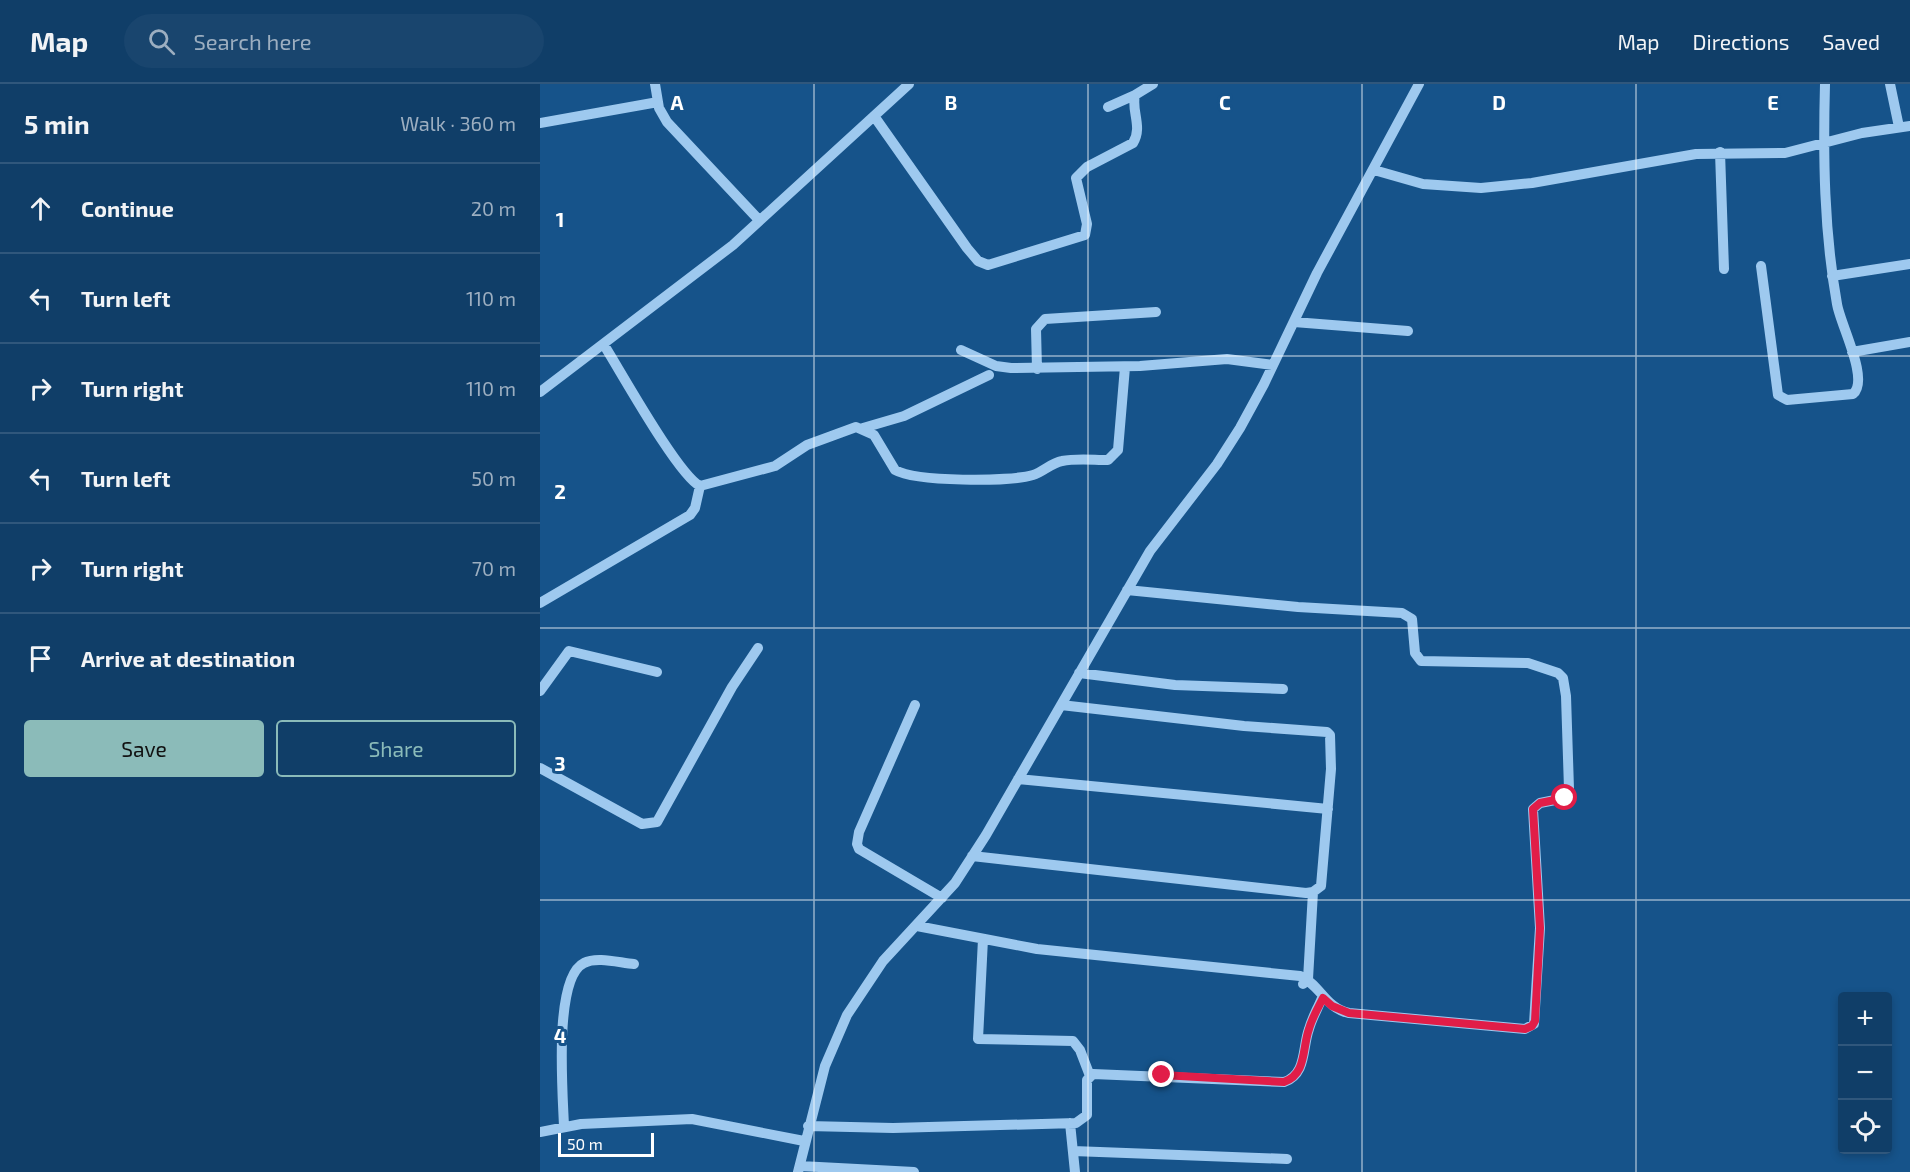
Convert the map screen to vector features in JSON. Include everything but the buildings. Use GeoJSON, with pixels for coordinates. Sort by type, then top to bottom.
{"type":"FeatureCollection","features":[{"type":"Feature","properties":{"kind":"street"},"geometry":{"type":"LineString","coordinates":[[655,84],[658,102],[667,122],[759,220]]}},
{"type":"Feature","properties":{"kind":"street"},"geometry":{"type":"LineString","coordinates":[[540,392],[733,245],[909,84]]}},
{"type":"Feature","properties":{"kind":"street"},"geometry":{"type":"LineString","coordinates":[[1108,107],[1136,95],[1153,84]]}},
{"type":"Feature","properties":{"kind":"street"},"geometry":{"type":"LineString","coordinates":[[914,1172],[799,1169],[825,1066],[847,1015],[883,961],[942,898],[972,856],[1150,551],[1234,437],[1273,366],[1317,273],[1419,84]]}},
{"type":"Feature","properties":{"kind":"street"},"geometry":{"type":"LineString","coordinates":[[1761,266],[1778,395],[1787,400],[1853,394],[1857,391],[1859,379],[1838,311],[1832,276],[1824,143],[1825,84]]}},
{"type":"Feature","properties":{"kind":"street"},"geometry":{"type":"LineString","coordinates":[[1374,170],[1423,184],[1481,188],[1532,183],[1720,152],[1785,153],[1904,126],[1890,84]]}},
{"type":"Feature","properties":{"kind":"street"},"geometry":{"type":"LineString","coordinates":[[874,116],[968,248],[978,261],[988,265],[1084,235],[1087,224],[1076,178],[1086,167],[1133,142],[1138,127],[1134,101],[1136,95]]}},
{"type":"Feature","properties":{"kind":"street"},"geometry":{"type":"LineString","coordinates":[[540,123],[658,102]]}},
{"type":"Feature","properties":{"kind":"street"},"geometry":{"type":"LineString","coordinates":[[1720,152],[1724,269]]}},
{"type":"Feature","properties":{"kind":"street"},"geometry":{"type":"LineString","coordinates":[[1832,276],[1910,264]]}},
{"type":"Feature","properties":{"kind":"street"},"geometry":{"type":"LineString","coordinates":[[1038,369],[1036,329],[1045,320],[1156,312]]}},
{"type":"Feature","properties":{"kind":"street"},"geometry":{"type":"LineString","coordinates":[[1294,322],[1408,331]]}},
{"type":"Feature","properties":{"kind":"street"},"geometry":{"type":"LineString","coordinates":[[1852,352],[1910,342]]}},
{"type":"Feature","properties":{"kind":"street"},"geometry":{"type":"LineString","coordinates":[[604,345],[678,463],[693,483],[700,486],[776,466],[807,445],[847,428],[863,428],[904,416],[989,375]]}},
{"type":"Feature","properties":{"kind":"street"},"geometry":{"type":"LineString","coordinates":[[962,350],[996,366],[1038,369],[1227,359],[1273,366]]}},
{"type":"Feature","properties":{"kind":"street"},"geometry":{"type":"LineString","coordinates":[[863,428],[874,435],[896,470],[912,475],[962,479],[1022,477],[1040,472],[1062,461],[1108,460],[1118,450],[1125,366]]}},
{"type":"Feature","properties":{"kind":"street"},"geometry":{"type":"LineString","coordinates":[[540,603],[690,515],[695,508],[700,486]]}},
{"type":"Feature","properties":{"kind":"street"},"geometry":{"type":"LineString","coordinates":[[917,926],[1037,949],[1300,976],[1332,1006],[1349,1013],[1515,1028],[1532,1026],[1535,1021],[1540,928],[1533,809],[1540,803],[1565,798],[1569,789],[1566,696],[1563,678],[1548,668],[1528,663],[1421,661],[1415,653],[1412,619],[1402,613],[1298,607],[1127,590]]}},
{"type":"Feature","properties":{"kind":"street"},"geometry":{"type":"LineString","coordinates":[[540,768],[642,824],[657,822],[721,706],[758,648]]}},
{"type":"Feature","properties":{"kind":"street"},"geometry":{"type":"LineString","coordinates":[[540,691],[569,651],[657,672]]}},
{"type":"Feature","properties":{"kind":"street"},"geometry":{"type":"LineString","coordinates":[[1079,673],[1175,685],[1283,689]]}},
{"type":"Feature","properties":{"kind":"street"},"geometry":{"type":"LineString","coordinates":[[915,705],[859,832],[857,844],[859,849],[942,898]]}},
{"type":"Feature","properties":{"kind":"street"},"geometry":{"type":"LineString","coordinates":[[1061,705],[1244,726],[1327,732],[1330,740],[1323,881],[1313,892],[1305,982]]}},
{"type":"Feature","properties":{"kind":"street"},"geometry":{"type":"LineString","coordinates":[[1018,779],[1328,809]]}},
{"type":"Feature","properties":{"kind":"street"},"geometry":{"type":"LineString","coordinates":[[972,856],[1313,892]]}},
{"type":"Feature","properties":{"kind":"street"},"geometry":{"type":"LineString","coordinates":[[808,1126],[904,1128],[1070,1123],[1083,1120],[1087,1115],[1089,1076],[1080,1050],[1073,1041],[978,1039],[983,939]]}},
{"type":"Feature","properties":{"kind":"street"},"geometry":{"type":"LineString","coordinates":[[564,1127],[563,1017],[574,974],[581,964],[590,960],[634,964]]}},
{"type":"Feature","properties":{"kind":"street"},"geometry":{"type":"LineString","coordinates":[[1089,1076],[1102,1073],[1284,1082],[1291,1080],[1299,1070],[1309,1029],[1323,998]]}},
{"type":"Feature","properties":{"kind":"street"},"geometry":{"type":"LineString","coordinates":[[540,1132],[564,1127],[692,1119],[804,1142]]}},
{"type":"Feature","properties":{"kind":"street"},"geometry":{"type":"LineString","coordinates":[[1070,1123],[1075,1172]]}},
{"type":"Feature","properties":{"kind":"street"},"geometry":{"type":"LineString","coordinates":[[1073,1151],[1287,1159]]}},
{"type":"Feature","properties":{"kind":"route"},"geometry":{"type":"LineString","coordinates":[[1162,1075],[1284,1082],[1291,1080],[1296,1076],[1302,1063],[1309,1029],[1323,998],[1332,1006],[1349,1013],[1525,1029],[1532,1026],[1535,1021],[1540,928],[1540,893],[1533,809],[1540,803],[1565,798]]}}]}
